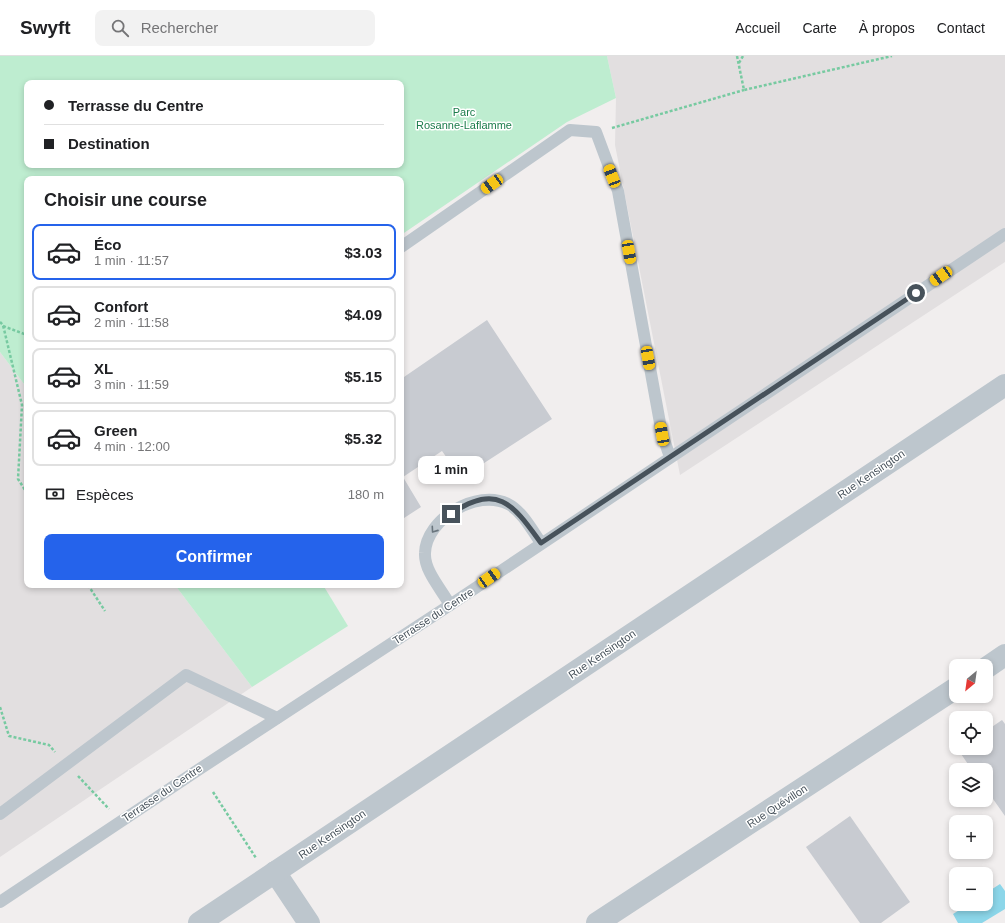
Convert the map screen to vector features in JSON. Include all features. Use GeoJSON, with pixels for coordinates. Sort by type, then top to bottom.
{"type":"FeatureCollection","features":[{"type":"Feature","properties":{"kind":"street","name":"Rue Kensington"},"geometry":{"type":"LineString","coordinates":[[198,923],[1005,385]]}},
{"type":"Feature","properties":{"kind":"street"},"geometry":{"type":"LineString","coordinates":[[993,663],[1005,655]]}},
{"type":"Feature","properties":{"kind":"street","name":"Rue Quévillon"},"geometry":{"type":"LineString","coordinates":[[597,923],[949,693]]}},
{"type":"Feature","properties":{"kind":"street"},"geometry":{"type":"LineString","coordinates":[[275,872],[309,923]]}},
{"type":"Feature","properties":{"kind":"lane"},"geometry":{"type":"LineString","coordinates":[[404,245],[570,130],[596,132],[618,191],[662,434],[670,457]]}},
{"type":"Feature","properties":{"kind":"lane","name":"Terrasse du Centre"},"geometry":{"type":"LineString","coordinates":[[0,902],[450,605],[1005,234]]}},
{"type":"Feature","properties":{"kind":"lane"},"geometry":{"type":"LineString","coordinates":[[450,605],[430,571],[425,554],[434,528],[442,520],[460,508],[484,500],[498,500],[508,504],[519,513],[541,543]]}},
{"type":"Feature","properties":{"kind":"lane"},"geometry":{"type":"LineString","coordinates":[[0,814],[186,675],[277,718]]}},
{"type":"Feature","properties":{"kind":"path"},"geometry":{"type":"LineString","coordinates":[[737,56],[744,90]]}},
{"type":"Feature","properties":{"kind":"path"},"geometry":{"type":"LineString","coordinates":[[738,63],[743,56]]}},
{"type":"Feature","properties":{"kind":"path"},"geometry":{"type":"LineString","coordinates":[[596,132],[744,90],[892,56]]}},
{"type":"Feature","properties":{"kind":"path"},"geometry":{"type":"LineString","coordinates":[[0,322],[22,405],[18,479],[24,488]]}},
{"type":"Feature","properties":{"kind":"path"},"geometry":{"type":"LineString","coordinates":[[2,326],[24,334]]}},
{"type":"Feature","properties":{"kind":"path"},"geometry":{"type":"LineString","coordinates":[[90,588],[106,611]]}},
{"type":"Feature","properties":{"kind":"path"},"geometry":{"type":"LineString","coordinates":[[213,792],[257,860]]}},
{"type":"Feature","properties":{"kind":"shaded area"},"geometry":{"type":"Polygon","coordinates":[[[607,56],[1005,56],[1005,262],[680,475],[615,145],[616,98],[607,56]]]}},
{"type":"Feature","properties":{"kind":"shaded area"},"geometry":{"type":"Polygon","coordinates":[[[0,352],[24,384],[24,588],[177,588],[252,687],[0,857],[0,352]]]}},
{"type":"Feature","properties":{"kind":"green space","name":"Parc Rosanne-Laflamme"},"geometry":{"type":"Polygon","coordinates":[[[0,56],[607,56],[616,98],[567,122],[404,233],[404,176],[24,176],[24,384],[0,352],[0,56]]]}},
{"type":"Feature","properties":{"kind":"green space"},"geometry":{"type":"Polygon","coordinates":[[[177,588],[325,588],[348,626],[252,687],[177,588]]]}},
{"type":"Feature","properties":{"kind":"water"},"geometry":{"type":"Polygon","coordinates":[[[1000,884],[1005,891],[1005,909],[982,923],[958,923],[953,914],[958,911],[993,911],[993,888],[1000,884]]]}},
{"type":"Feature","properties":{"kind":"building"},"geometry":{"type":"Polygon","coordinates":[[[487,320],[552,419],[461,478],[442,451],[404,476],[404,377],[487,320]]]}},
{"type":"Feature","properties":{"kind":"building"},"geometry":{"type":"Polygon","coordinates":[[[404,479],[421,507],[404,518],[404,479]]]}},
{"type":"Feature","properties":{"kind":"building"},"geometry":{"type":"Polygon","coordinates":[[[1002,720],[1005,724],[1005,816],[993,799],[993,763],[967,763],[962,755],[993,755],[993,726],[1002,720]]]}},
{"type":"Feature","properties":{"kind":"building"},"geometry":{"type":"Polygon","coordinates":[[[850,816],[910,902],[881,923],[860,923],[806,847],[850,816]]]}},
{"type":"Feature","properties":{"kind":"route"},"geometry":{"type":"LineString","coordinates":[[451,514],[470,503],[479,500],[498,500],[508,504],[519,513],[541,543],[916,293]]}}]}
